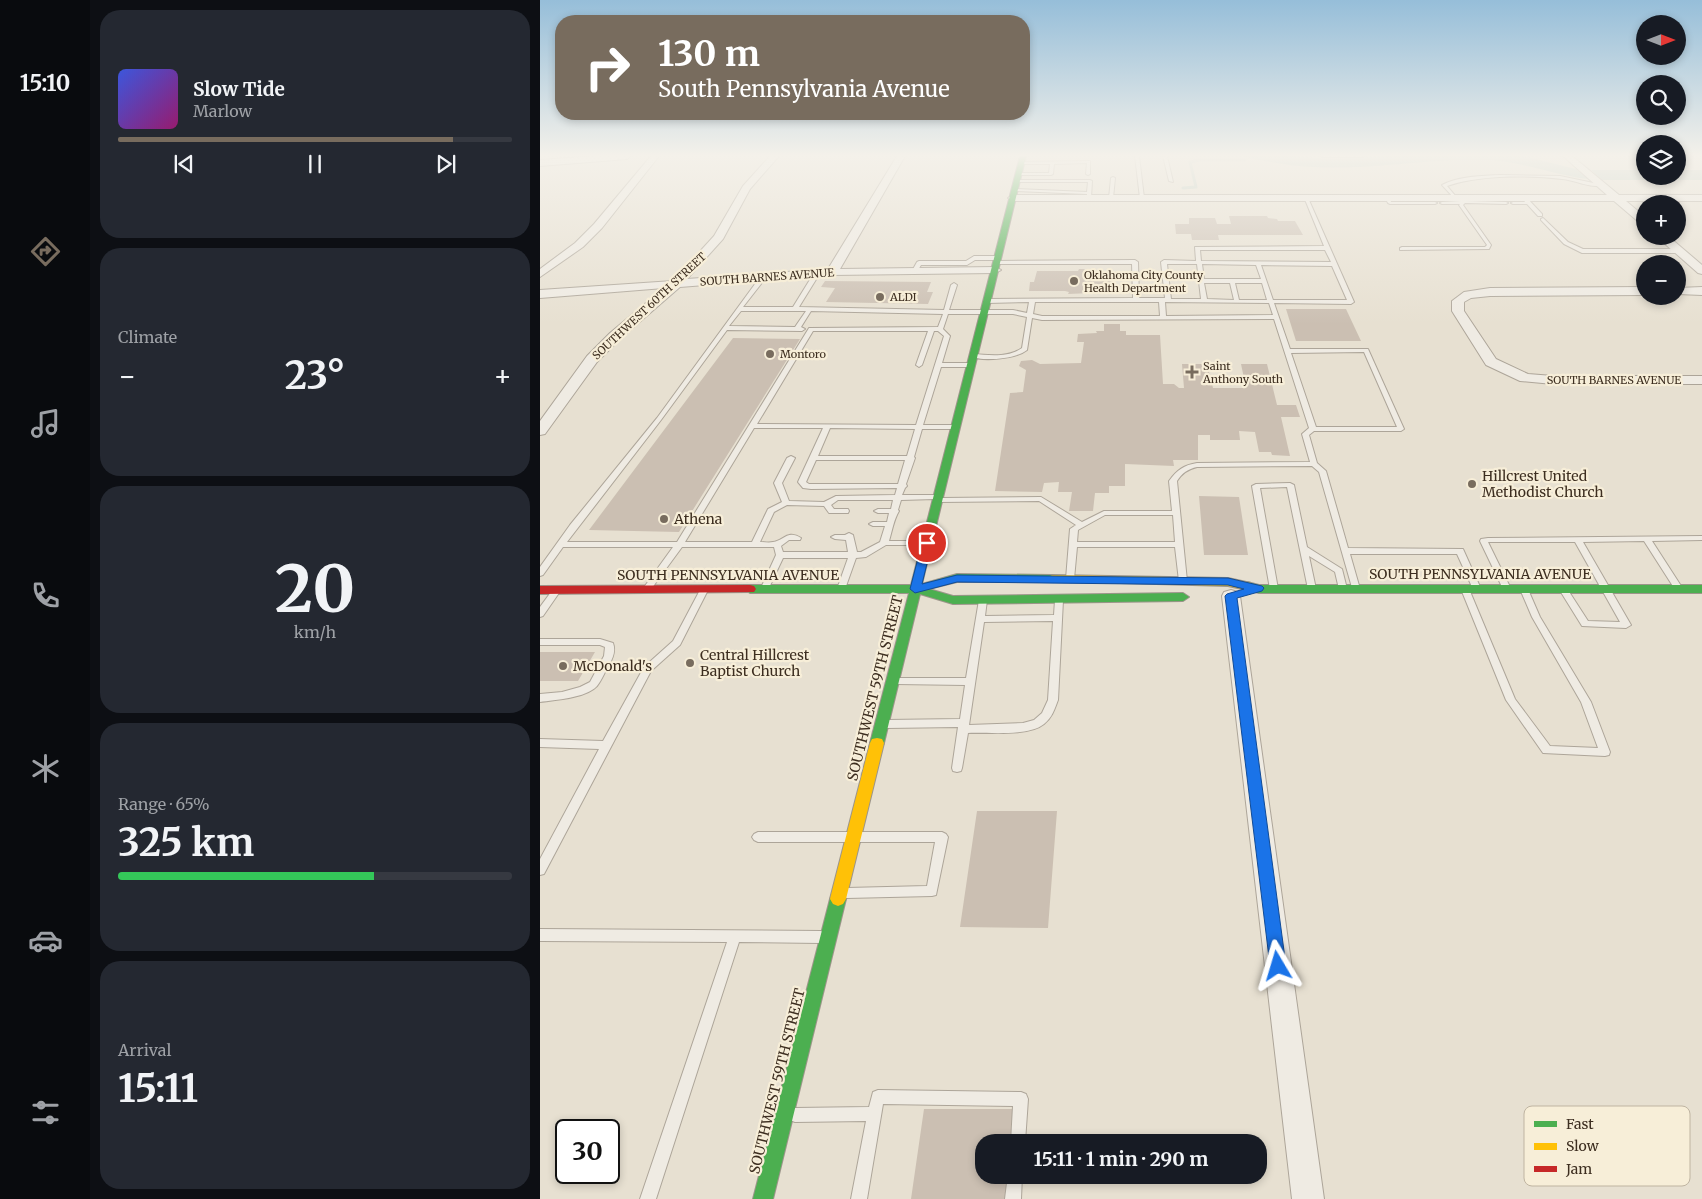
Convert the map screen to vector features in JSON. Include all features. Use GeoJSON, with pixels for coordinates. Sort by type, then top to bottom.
{"type":"FeatureCollection","features":[{"type":"Feature","properties":{"kind":"main road","name":"SOUTHWEST 59TH STREET"},"geometry":{"type":"LineString","coordinates":[[763,1199],[1009,212]]}},
{"type":"Feature","properties":{"kind":"main road","name":"SOUTH PENNSYLVANIA AVENUE"},"geometry":{"type":"LineString","coordinates":[[540,590],[915,589],[957,578],[1228,582],[1258,588],[1702,589]]}},
{"type":"Feature","properties":{"kind":"main road","name":"SOUTH PENNSYLVANIA AVENUE"},"geometry":{"type":"LineString","coordinates":[[1226,596],[1258,588]]}},
{"type":"Feature","properties":{"kind":"main road","name":"SOUTH PENNSYLVANIA AVENUE"},"geometry":{"type":"LineString","coordinates":[[915,589],[953,600],[1197,597]]}},
{"type":"Feature","properties":{"kind":"street"},"geometry":{"type":"LineString","coordinates":[[540,274],[579,245],[609,212]]}},
{"type":"Feature","properties":{"kind":"street","name":"SOUTHWEST 60TH STREET"},"geometry":{"type":"LineString","coordinates":[[540,431],[592,359],[615,336],[676,284],[719,237],[733,212]]}},
{"type":"Feature","properties":{"kind":"street"},"geometry":{"type":"LineString","coordinates":[[832,272],[868,212]]}},
{"type":"Feature","properties":{"kind":"street"},"geometry":{"type":"LineString","coordinates":[[1671,245],[1702,271]]}},
{"type":"Feature","properties":{"kind":"street","name":"SOUTH BARNES AVENUE"},"geometry":{"type":"LineString","coordinates":[[540,294],[832,272],[915,271],[997,263]]}},
{"type":"Feature","properties":{"kind":"street"},"geometry":{"type":"LineString","coordinates":[[1525,378],[1490,362],[1461,318],[1458,301],[1468,295],[1490,292],[1636,291]]}},
{"type":"Feature","properties":{"kind":"street"},"geometry":{"type":"LineString","coordinates":[[1686,291],[1702,291]]}},
{"type":"Feature","properties":{"kind":"street","name":"SOUTH BARNES AVENUE"},"geometry":{"type":"LineString","coordinates":[[1525,378],[1553,380],[1702,380]]}},
{"type":"Feature","properties":{"kind":"street"},"geometry":{"type":"LineString","coordinates":[[1226,596],[1308,1199]]}},
{"type":"Feature","properties":{"kind":"lane"},"geometry":{"type":"LineString","coordinates":[[739,309],[946,312],[1032,301],[1351,302],[1312,212]]}},
{"type":"Feature","properties":{"kind":"lane"},"geometry":{"type":"LineString","coordinates":[[1402,249],[1486,248],[1489,242],[1467,212]]}},
{"type":"Feature","properties":{"kind":"lane"},"geometry":{"type":"LineString","coordinates":[[1537,212],[1566,243],[1582,251],[1679,252]]}},
{"type":"Feature","properties":{"kind":"lane"},"geometry":{"type":"LineString","coordinates":[[1204,302],[1197,248],[1328,248]]}},
{"type":"Feature","properties":{"kind":"lane"},"geometry":{"type":"LineString","coordinates":[[997,263],[1135,262],[1136,300]]}},
{"type":"Feature","properties":{"kind":"lane"},"geometry":{"type":"LineString","coordinates":[[1163,318],[1165,300],[1164,262],[1334,264]]}},
{"type":"Feature","properties":{"kind":"lane"},"geometry":{"type":"LineString","coordinates":[[1258,263],[1288,350],[1312,429]]}},
{"type":"Feature","properties":{"kind":"lane"},"geometry":{"type":"LineString","coordinates":[[795,309],[817,273]]}},
{"type":"Feature","properties":{"kind":"lane"},"geometry":{"type":"LineString","coordinates":[[540,573],[658,419],[758,284],[760,277]]}},
{"type":"Feature","properties":{"kind":"lane"},"geometry":{"type":"LineString","coordinates":[[1202,281],[1264,281]]}},
{"type":"Feature","properties":{"kind":"lane"},"geometry":{"type":"LineString","coordinates":[[1232,281],[1237,301]]}},
{"type":"Feature","properties":{"kind":"lane"},"geometry":{"type":"LineString","coordinates":[[940,329],[954,286]]}},
{"type":"Feature","properties":{"kind":"lane"},"geometry":{"type":"LineString","coordinates":[[938,365],[1008,356],[1021,352],[1025,349],[1032,301]]}},
{"type":"Feature","properties":{"kind":"lane"},"geometry":{"type":"LineString","coordinates":[[986,307],[1030,314],[1042,318],[1276,317]]}},
{"type":"Feature","properties":{"kind":"lane"},"geometry":{"type":"LineString","coordinates":[[797,329],[809,310]]}},
{"type":"Feature","properties":{"kind":"lane"},"geometry":{"type":"LineString","coordinates":[[725,328],[940,329],[946,336],[918,427],[900,497],[884,543]]}},
{"type":"Feature","properties":{"kind":"lane"},"geometry":{"type":"LineString","coordinates":[[646,590],[679,545],[811,329]]}},
{"type":"Feature","properties":{"kind":"lane"},"geometry":{"type":"LineString","coordinates":[[919,365],[932,329]]}},
{"type":"Feature","properties":{"kind":"lane"},"geometry":{"type":"LineString","coordinates":[[1288,350],[1366,350],[1401,429],[1312,429],[1305,434],[1314,464],[1322,471],[1356,588]]}},
{"type":"Feature","properties":{"kind":"lane"},"geometry":{"type":"LineString","coordinates":[[752,426],[956,427]]}},
{"type":"Feature","properties":{"kind":"lane"},"geometry":{"type":"LineString","coordinates":[[828,426],[802,482],[806,486],[903,486]]}},
{"type":"Feature","properties":{"kind":"lane"},"geometry":{"type":"LineString","coordinates":[[786,503],[778,484],[791,458]]}},
{"type":"Feature","properties":{"kind":"lane"},"geometry":{"type":"LineString","coordinates":[[813,458],[911,458]]}},
{"type":"Feature","properties":{"kind":"lane"},"geometry":{"type":"LineString","coordinates":[[1183,581],[1173,480],[1177,473],[1186,467],[1197,465],[1314,464]]}},
{"type":"Feature","properties":{"kind":"lane"},"geometry":{"type":"LineString","coordinates":[[1274,588],[1256,486],[1290,485],[1312,588]]}},
{"type":"Feature","properties":{"kind":"lane"},"geometry":{"type":"LineString","coordinates":[[755,545],[771,511],[786,503],[826,504],[836,498],[1040,499],[1082,525]]}},
{"type":"Feature","properties":{"kind":"lane"},"geometry":{"type":"LineString","coordinates":[[826,504],[832,511],[845,511]]}},
{"type":"Feature","properties":{"kind":"lane"},"geometry":{"type":"LineString","coordinates":[[878,511],[895,511]]}},
{"type":"Feature","properties":{"kind":"lane"},"geometry":{"type":"LineString","coordinates":[[1070,579],[1074,529],[1104,513],[1176,513]]}},
{"type":"Feature","properties":{"kind":"lane"},"geometry":{"type":"LineString","coordinates":[[873,524],[891,524]]}},
{"type":"Feature","properties":{"kind":"lane"},"geometry":{"type":"LineString","coordinates":[[835,538],[849,536],[853,555],[841,589]]}},
{"type":"Feature","properties":{"kind":"lane"},"geometry":{"type":"LineString","coordinates":[[561,544],[777,545],[786,538],[797,538]]}},
{"type":"Feature","properties":{"kind":"lane"},"geometry":{"type":"LineString","coordinates":[[1507,589],[1484,541],[1702,538]]}},
{"type":"Feature","properties":{"kind":"lane"},"geometry":{"type":"LineString","coordinates":[[1647,539],[1680,589]]}},
{"type":"Feature","properties":{"kind":"lane"},"geometry":{"type":"LineString","coordinates":[[1563,589],[1586,624],[1626,625],[1578,540]]}},
{"type":"Feature","properties":{"kind":"lane"},"geometry":{"type":"LineString","coordinates":[[780,555],[863,555],[884,543],[927,543]]}},
{"type":"Feature","properties":{"kind":"lane"},"geometry":{"type":"LineString","coordinates":[[1072,545],[1179,544]]}},
{"type":"Feature","properties":{"kind":"lane"},"geometry":{"type":"LineString","coordinates":[[764,590],[780,555],[777,545]]}},
{"type":"Feature","properties":{"kind":"lane"},"geometry":{"type":"LineString","coordinates":[[1303,548],[1339,571],[1343,588]]}},
{"type":"Feature","properties":{"kind":"lane"},"geometry":{"type":"LineString","coordinates":[[1345,551],[1460,551],[1471,588],[1511,700],[1547,750],[1605,752],[1586,702],[1536,617],[1524,589]]}},
{"type":"Feature","properties":{"kind":"lane"},"geometry":{"type":"LineString","coordinates":[[540,614],[557,590]]}},
{"type":"Feature","properties":{"kind":"lane"},"geometry":{"type":"LineString","coordinates":[[540,870],[647,669],[677,643],[704,590]]}},
{"type":"Feature","properties":{"kind":"lane"},"geometry":{"type":"LineString","coordinates":[[957,768],[983,600]]}},
{"type":"Feature","properties":{"kind":"lane"},"geometry":{"type":"LineString","coordinates":[[882,724],[1029,727],[1040,722],[1048,713],[1053,700],[1059,600]]}},
{"type":"Feature","properties":{"kind":"lane"},"geometry":{"type":"LineString","coordinates":[[980,619],[1059,618]]}},
{"type":"Feature","properties":{"kind":"lane"},"geometry":{"type":"LineString","coordinates":[[540,642],[600,642],[610,645],[609,656],[593,684],[583,690],[562,696],[540,698]]}},
{"type":"Feature","properties":{"kind":"lane"},"geometry":{"type":"LineString","coordinates":[[893,681],[970,682]]}},
{"type":"Feature","properties":{"kind":"lane"},"geometry":{"type":"LineString","coordinates":[[540,743],[606,745]]}},
{"type":"Feature","properties":{"kind":"lane"},"geometry":{"type":"LineString","coordinates":[[758,837],[942,837],[932,891],[840,893]]}},
{"type":"Feature","properties":{"kind":"lane"},"geometry":{"type":"LineString","coordinates":[[540,935],[829,938]]}},
{"type":"Feature","properties":{"kind":"lane"},"geometry":{"type":"LineString","coordinates":[[648,1199],[735,936]]}},
{"type":"Feature","properties":{"kind":"lane"},"geometry":{"type":"LineString","coordinates":[[859,1199],[878,1097],[1021,1099],[1019,1134]]}},
{"type":"Feature","properties":{"kind":"lane"},"geometry":{"type":"LineString","coordinates":[[784,1115],[874,1114]]}},
{"type":"Feature","properties":{"kind":"lane"},"geometry":{"type":"LineString","coordinates":[[1013,1199],[1014,1184]]}},
{"type":"Feature","properties":{"kind":"building"},"geometry":{"type":"Polygon","coordinates":[[[1229,216],[1267,216],[1278,221],[1295,221],[1303,235],[1218,235],[1219,240],[1192,240],[1191,234],[1176,234],[1175,224],[1189,224],[1189,218],[1215,218],[1217,224],[1231,224],[1229,216]]]}},
{"type":"Feature","properties":{"kind":"building","name":"Oklahoma City County Health Department"},"geometry":{"type":"Polygon","coordinates":[[[1079,269],[1084,269],[1088,272],[1110,272],[1109,279],[1114,280],[1114,292],[1068,294],[1069,292],[1065,291],[1029,291],[1030,282],[1034,282],[1037,271],[1078,271],[1079,269]]]}},
{"type":"Feature","properties":{"kind":"building","name":"ALDI"},"geometry":{"type":"Polygon","coordinates":[[[825,281],[931,282],[927,292],[933,292],[928,304],[826,302],[835,288],[821,287],[825,281]]]}},
{"type":"Feature","properties":{"kind":"building"},"geometry":{"type":"Polygon","coordinates":[[[1286,309],[1346,309],[1361,341],[1296,341],[1286,309]]]}},
{"type":"Feature","properties":{"kind":"building"},"geometry":{"type":"Polygon","coordinates":[[[1104,324],[1120,324],[1120,331],[1126,331],[1126,335],[1160,335],[1163,384],[1174,384],[1179,388],[1184,388],[1182,364],[1207,364],[1213,388],[1246,388],[1241,364],[1267,364],[1277,405],[1296,405],[1300,417],[1281,417],[1290,456],[1272,455],[1271,452],[1259,452],[1255,432],[1239,431],[1240,440],[1210,440],[1210,435],[1198,435],[1198,460],[1173,460],[1174,466],[1125,464],[1125,486],[1109,486],[1109,493],[1095,493],[1093,511],[1069,511],[1072,492],[1058,492],[1059,482],[1044,483],[1042,492],[995,491],[1010,393],[1023,392],[1026,370],[1019,366],[1021,361],[1032,360],[1040,364],[1081,363],[1084,342],[1077,342],[1078,334],[1104,331],[1104,324]]]}},
{"type":"Feature","properties":{"kind":"building"},"geometry":{"type":"Polygon","coordinates":[[[733,338],[800,339],[679,532],[589,530],[733,338]]]}},
{"type":"Feature","properties":{"kind":"building"},"geometry":{"type":"Polygon","coordinates":[[[1199,496],[1239,497],[1248,555],[1204,555],[1199,496]]]}},
{"type":"Feature","properties":{"kind":"building","name":"McDonald's"},"geometry":{"type":"Polygon","coordinates":[[[540,652],[595,652],[578,681],[540,681],[540,652]]]}},
{"type":"Feature","properties":{"kind":"building"},"geometry":{"type":"Polygon","coordinates":[[[977,811],[1057,811],[1048,928],[960,927],[977,811]]]}},
{"type":"Feature","properties":{"kind":"building"},"geometry":{"type":"Polygon","coordinates":[[[924,1109],[1013,1109],[1011,1134],[975,1134],[975,1184],[1006,1184],[1005,1199],[911,1199],[924,1109]]]}},
{"type":"Feature","properties":{"kind":"traffic: fast"},"geometry":{"type":"LineString","coordinates":[[877,743],[1009,212]]}},
{"type":"Feature","properties":{"kind":"traffic: fast"},"geometry":{"type":"LineString","coordinates":[[750,589],[915,589],[957,578],[1052,579]]}},
{"type":"Feature","properties":{"kind":"traffic: fast"},"geometry":{"type":"LineString","coordinates":[[1247,586],[1259,589],[1702,589]]}},
{"type":"Feature","properties":{"kind":"traffic: fast"},"geometry":{"type":"LineString","coordinates":[[916,589],[953,600],[1183,597]]}},
{"type":"Feature","properties":{"kind":"traffic: fast"},"geometry":{"type":"LineString","coordinates":[[763,1199],[838,899]]}},
{"type":"Feature","properties":{"kind":"traffic: slow"},"geometry":{"type":"LineString","coordinates":[[1052,579],[1228,582],[1247,586]]}},
{"type":"Feature","properties":{"kind":"traffic: slow"},"geometry":{"type":"LineString","coordinates":[[838,899],[877,743]]}},
{"type":"Feature","properties":{"kind":"traffic: jam"},"geometry":{"type":"LineString","coordinates":[[540,590],[750,589]]}},
{"type":"Feature","properties":{"kind":"place","name":"Oklahoma City County Health Department"},"geometry":{"type":"Point","coordinates":[1074,281]}},
{"type":"Feature","properties":{"kind":"place","name":"ALDI"},"geometry":{"type":"Point","coordinates":[880,297]}},
{"type":"Feature","properties":{"kind":"place","name":"Montoro"},"geometry":{"type":"Point","coordinates":[770,354]}},
{"type":"Feature","properties":{"kind":"place","name":"Saint Anthony South"},"geometry":{"type":"Point","coordinates":[1192,372]}},
{"type":"Feature","properties":{"kind":"place","name":"Hillcrest United Methodist Church"},"geometry":{"type":"Point","coordinates":[1472,484]}},
{"type":"Feature","properties":{"kind":"place","name":"Athena"},"geometry":{"type":"Point","coordinates":[664,519]}},
{"type":"Feature","properties":{"kind":"place","name":"Central Hillcrest Baptist Church"},"geometry":{"type":"Point","coordinates":[690,663]}},
{"type":"Feature","properties":{"kind":"place","name":"McDonald's"},"geometry":{"type":"Point","coordinates":[563,666]}},
{"type":"Feature","properties":{"kind":"route"},"geometry":{"type":"LineString","coordinates":[[927,543],[915,589],[957,578],[1228,582],[1258,588],[1231,596],[1278,966]]}}]}
